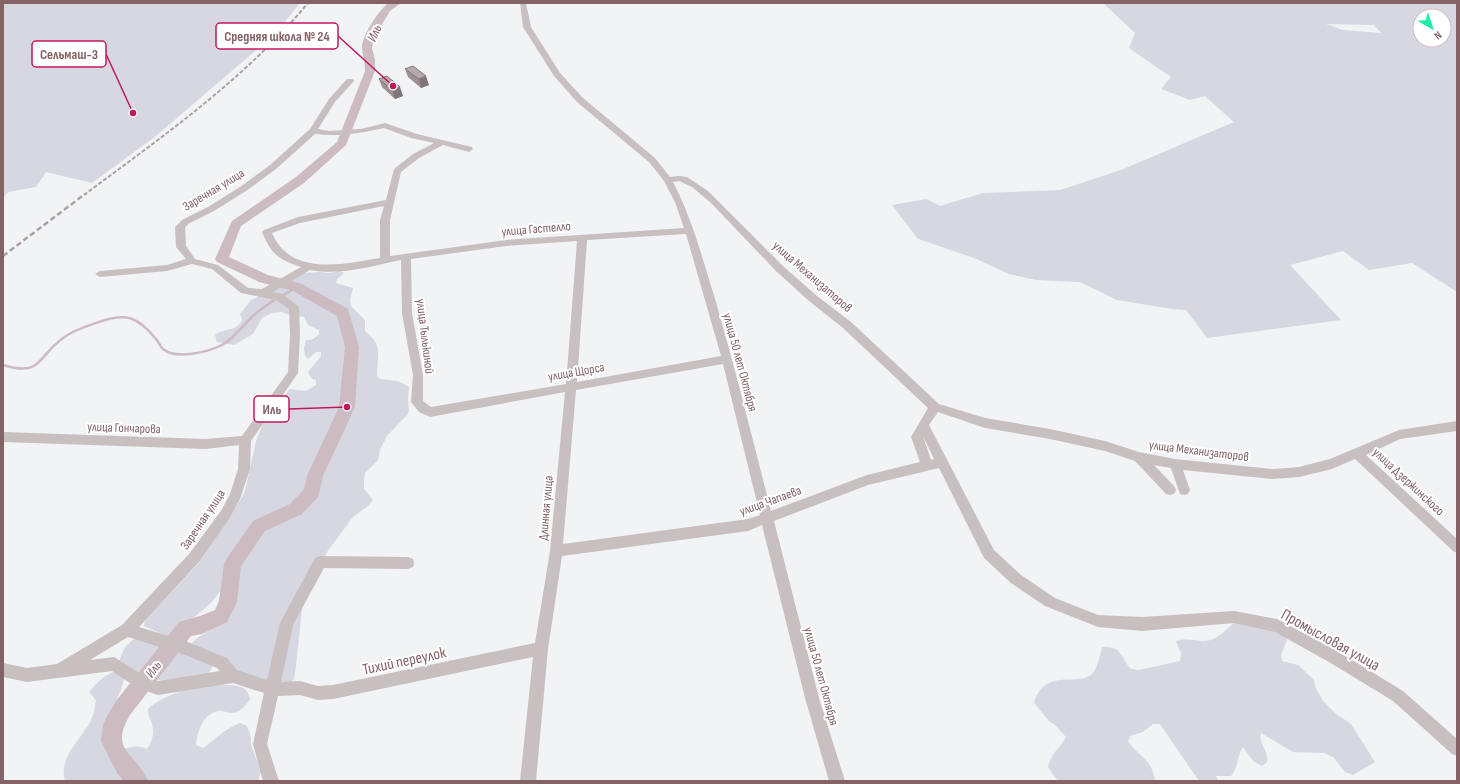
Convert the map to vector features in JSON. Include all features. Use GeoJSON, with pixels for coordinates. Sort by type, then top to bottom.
{"type":"FeatureCollection","features":[{"type":"Feature","properties":{"kind":"street","name":"улица 50 лет Октября"},"geometry":{"type":"LineString","coordinates":[[523,3],[527,27],[557,74],[580,100],[652,160],[668,180],[679,202],[690,231],[726,359],[812,698],[838,781]]}},
{"type":"Feature","properties":{"kind":"street","name":"Заречная улица"},"geometry":{"type":"LineString","coordinates":[[192,261],[181,246],[180,228],[185,222],[211,209],[244,189],[273,167],[313,131],[332,101],[350,81]]}},
{"type":"Feature","properties":{"kind":"street"},"geometry":{"type":"LineString","coordinates":[[313,131],[329,133],[361,131],[385,125],[414,136],[470,149]]}},
{"type":"Feature","properties":{"kind":"street"},"geometry":{"type":"LineString","coordinates":[[385,260],[385,220],[388,202],[392,193],[397,171],[416,156],[443,142]]}},
{"type":"Feature","properties":{"kind":"street","name":"улица Механизаторов"},"geometry":{"type":"LineString","coordinates":[[668,180],[684,178],[692,183],[708,197],[773,263],[835,316],[848,325],[935,407],[985,423],[1050,434],[1105,446],[1139,457],[1175,464],[1273,474],[1299,472],[1332,464],[1357,454],[1379,442],[1399,435],[1457,426]]}},
{"type":"Feature","properties":{"kind":"street","name":"улица Гастелло"},"geometry":{"type":"LineString","coordinates":[[388,202],[298,220],[267,232],[272,244],[285,258],[323,269],[342,268],[406,256],[506,243],[690,231]]}},
{"type":"Feature","properties":{"kind":"street","name":"Длинная улица"},"geometry":{"type":"LineString","coordinates":[[528,781],[541,649],[556,552],[582,237]]}},
{"type":"Feature","properties":{"kind":"street","name":"улица Тылькиной"},"geometry":{"type":"LineString","coordinates":[[406,256],[407,313],[418,375],[417,402],[422,409],[430,412]]}},
{"type":"Feature","properties":{"kind":"street"},"geometry":{"type":"LineString","coordinates":[[100,274],[168,268],[192,261],[215,267],[245,291],[264,293],[286,300],[294,308],[296,334],[293,373],[245,440]]}},
{"type":"Feature","properties":{"kind":"street"},"geometry":{"type":"LineString","coordinates":[[264,293],[310,266]]}},
{"type":"Feature","properties":{"kind":"street","name":"улица Щорса"},"geometry":{"type":"LineString","coordinates":[[430,412],[726,359]]}},
{"type":"Feature","properties":{"kind":"street"},"geometry":{"type":"LineString","coordinates":[[927,465],[918,437],[923,424],[935,407]]}},
{"type":"Feature","properties":{"kind":"street"},"geometry":{"type":"LineString","coordinates":[[923,424],[942,462]]}},
{"type":"Feature","properties":{"kind":"street","name":"улица Гончарова"},"geometry":{"type":"LineString","coordinates":[[3,437],[206,444],[245,440]]}},
{"type":"Feature","properties":{"kind":"street","name":"Заречная улица"},"geometry":{"type":"LineString","coordinates":[[57,672],[127,630],[194,558],[225,515],[236,495],[244,469],[245,440]]}},
{"type":"Feature","properties":{"kind":"street","name":"улица Дзержинского"},"geometry":{"type":"LineString","coordinates":[[1357,454],[1457,547]]}},
{"type":"Feature","properties":{"kind":"street"},"geometry":{"type":"LineString","coordinates":[[1139,457],[1170,490]]}},
{"type":"Feature","properties":{"kind":"street","name":"улица Чапаева"},"geometry":{"type":"LineString","coordinates":[[556,552],[748,525],[867,480],[942,462]]}},
{"type":"Feature","properties":{"kind":"street","name":"Промысловая улица"},"geometry":{"type":"LineString","coordinates":[[942,462],[989,554],[1016,579],[1050,602],[1098,621],[1142,624],[1234,617],[1277,626],[1334,657],[1398,696],[1457,749]]}},
{"type":"Feature","properties":{"kind":"street"},"geometry":{"type":"LineString","coordinates":[[1175,464],[1184,490]]}},
{"type":"Feature","properties":{"kind":"street"},"geometry":{"type":"LineString","coordinates":[[271,781],[260,744],[287,623],[320,562],[408,563]]}},
{"type":"Feature","properties":{"kind":"street"},"geometry":{"type":"LineString","coordinates":[[127,630],[188,649],[222,663],[233,676]]}},
{"type":"Feature","properties":{"kind":"street","name":"Тихий переулок"},"geometry":{"type":"LineString","coordinates":[[273,689],[300,688],[318,693],[333,692],[541,649]]}},
{"type":"Feature","properties":{"kind":"street"},"geometry":{"type":"LineString","coordinates":[[3,670],[27,675],[114,664],[142,684],[158,688],[233,676],[273,689]]}},
{"type":"Feature","properties":{"kind":"shaded area"},"geometry":{"type":"Polygon","coordinates":[[[3,3],[300,3],[276,33],[156,136],[92,183],[46,172],[36,187],[8,192],[3,198],[3,3]]]}},
{"type":"Feature","properties":{"kind":"shaded area"},"geometry":{"type":"Polygon","coordinates":[[[1103,3],[1457,3],[1457,292],[1412,263],[1369,270],[1343,251],[1290,265],[1341,320],[1207,338],[1186,310],[1117,300],[1080,282],[1036,280],[1009,274],[974,258],[918,239],[892,205],[926,199],[940,206],[983,193],[1060,190],[1121,170],[1234,122],[1205,96],[1190,100],[1161,89],[1171,77],[1129,48],[1135,33],[1103,3]],[[1326,24],[1343,30],[1381,33],[1374,25],[1326,24]]]}},
{"type":"Feature","properties":{"kind":"shaded area"},"geometry":{"type":"Polygon","coordinates":[[[340,271],[344,273],[337,279],[336,283],[353,288],[350,300],[351,306],[365,320],[365,331],[375,341],[377,346],[377,376],[380,379],[398,381],[409,387],[409,411],[387,436],[380,450],[378,460],[365,473],[364,489],[373,500],[369,505],[353,517],[327,552],[302,608],[294,679],[289,685],[238,675],[191,644],[197,638],[217,626],[237,591],[225,585],[211,603],[170,638],[144,626],[145,620],[198,564],[242,497],[245,491],[256,441],[265,418],[290,389],[306,391],[316,385],[316,380],[312,379],[308,372],[321,356],[321,352],[316,352],[308,359],[305,356],[304,348],[306,340],[315,338],[319,334],[319,330],[308,325],[304,317],[282,312],[272,313],[262,318],[253,334],[234,345],[217,342],[215,335],[240,324],[242,320],[240,314],[251,300],[304,273],[329,273],[340,271]]]}},
{"type":"Feature","properties":{"kind":"shaded area"},"geometry":{"type":"Polygon","coordinates":[[[1235,622],[1285,633],[1287,640],[1281,655],[1282,661],[1298,665],[1314,680],[1315,687],[1323,701],[1335,713],[1351,724],[1375,762],[1353,775],[1345,772],[1333,757],[1324,753],[1293,752],[1261,733],[1260,737],[1267,758],[1267,762],[1262,766],[1254,762],[1243,747],[1239,754],[1236,768],[1231,776],[1216,776],[1218,781],[1199,781],[1160,724],[1153,724],[1143,732],[1130,736],[1128,741],[1151,767],[1155,781],[1058,781],[1048,767],[1053,754],[1066,737],[1049,721],[1034,703],[1039,692],[1046,685],[1054,681],[1080,679],[1093,673],[1099,660],[1102,647],[1114,648],[1117,650],[1131,669],[1139,670],[1180,661],[1181,654],[1176,641],[1186,639],[1202,641],[1212,640],[1235,622]]]}},
{"type":"Feature","properties":{"kind":"shaded area"},"geometry":{"type":"Polygon","coordinates":[[[136,637],[191,655],[213,666],[209,673],[170,683],[135,674],[119,661],[125,647],[136,637]]]}},
{"type":"Feature","properties":{"kind":"shaded area"},"geometry":{"type":"Polygon","coordinates":[[[116,671],[122,674],[124,679],[109,718],[106,734],[107,743],[118,750],[129,747],[147,749],[151,742],[153,732],[148,709],[168,696],[194,688],[207,686],[221,685],[244,688],[250,699],[242,709],[233,713],[218,711],[208,716],[199,729],[196,745],[203,748],[234,725],[240,723],[247,726],[251,738],[251,745],[261,771],[258,781],[65,781],[65,762],[74,745],[91,721],[94,712],[96,700],[89,692],[104,677],[116,671]]]}},
{"type":"Feature","properties":{"kind":"building"},"geometry":{"type":"Polygon","coordinates":[[[413,66],[426,76],[419,79],[405,69],[413,66]]]}},
{"type":"Feature","properties":{"kind":"building"},"geometry":{"type":"Polygon","coordinates":[[[387,76],[400,87],[392,90],[379,79],[387,76]]]}},
{"type":"Feature","properties":{"kind":"waterway","name":"Иль"},"geometry":{"type":"LineString","coordinates":[[138,781],[124,766],[111,741],[113,725],[123,708],[186,628],[202,625],[221,616],[228,602],[233,564],[259,526],[296,509],[312,492],[315,476],[347,407],[352,347],[343,313],[297,287],[264,279],[222,259],[236,224],[300,180],[342,143],[370,71],[370,60],[367,48],[369,38],[386,9],[396,3]]}},
{"type":"Feature","properties":{"kind":"waterway"},"geometry":{"type":"LineString","coordinates":[[282,296],[297,287]]}},
{"type":"Feature","properties":{"kind":"waterway"},"geometry":{"type":"LineString","coordinates":[[3,365],[25,369],[32,367],[63,338],[71,333],[80,328],[117,317],[131,318],[137,321],[157,340],[162,348],[169,352],[176,354],[192,354],[201,352],[216,348],[227,342],[256,313],[277,298]]}},
{"type":"Feature","properties":{"kind":"railway"},"geometry":{"type":"LineString","coordinates":[[84,195],[173,128],[230,82],[284,31],[308,3]]}},
{"type":"Feature","properties":{"kind":"railway"},"geometry":{"type":"LineString","coordinates":[[3,256],[85,194]]}},
{"type":"Feature","properties":{"kind":"place","name":"Средняя школа № 24"},"geometry":{"type":"Point","coordinates":[393,86]}},
{"type":"Feature","properties":{"kind":"place","name":"Сельмаш-3"},"geometry":{"type":"Point","coordinates":[133,113]}},
{"type":"Feature","properties":{"kind":"place","name":"Иль"},"geometry":{"type":"Point","coordinates":[347,407]}}]}
